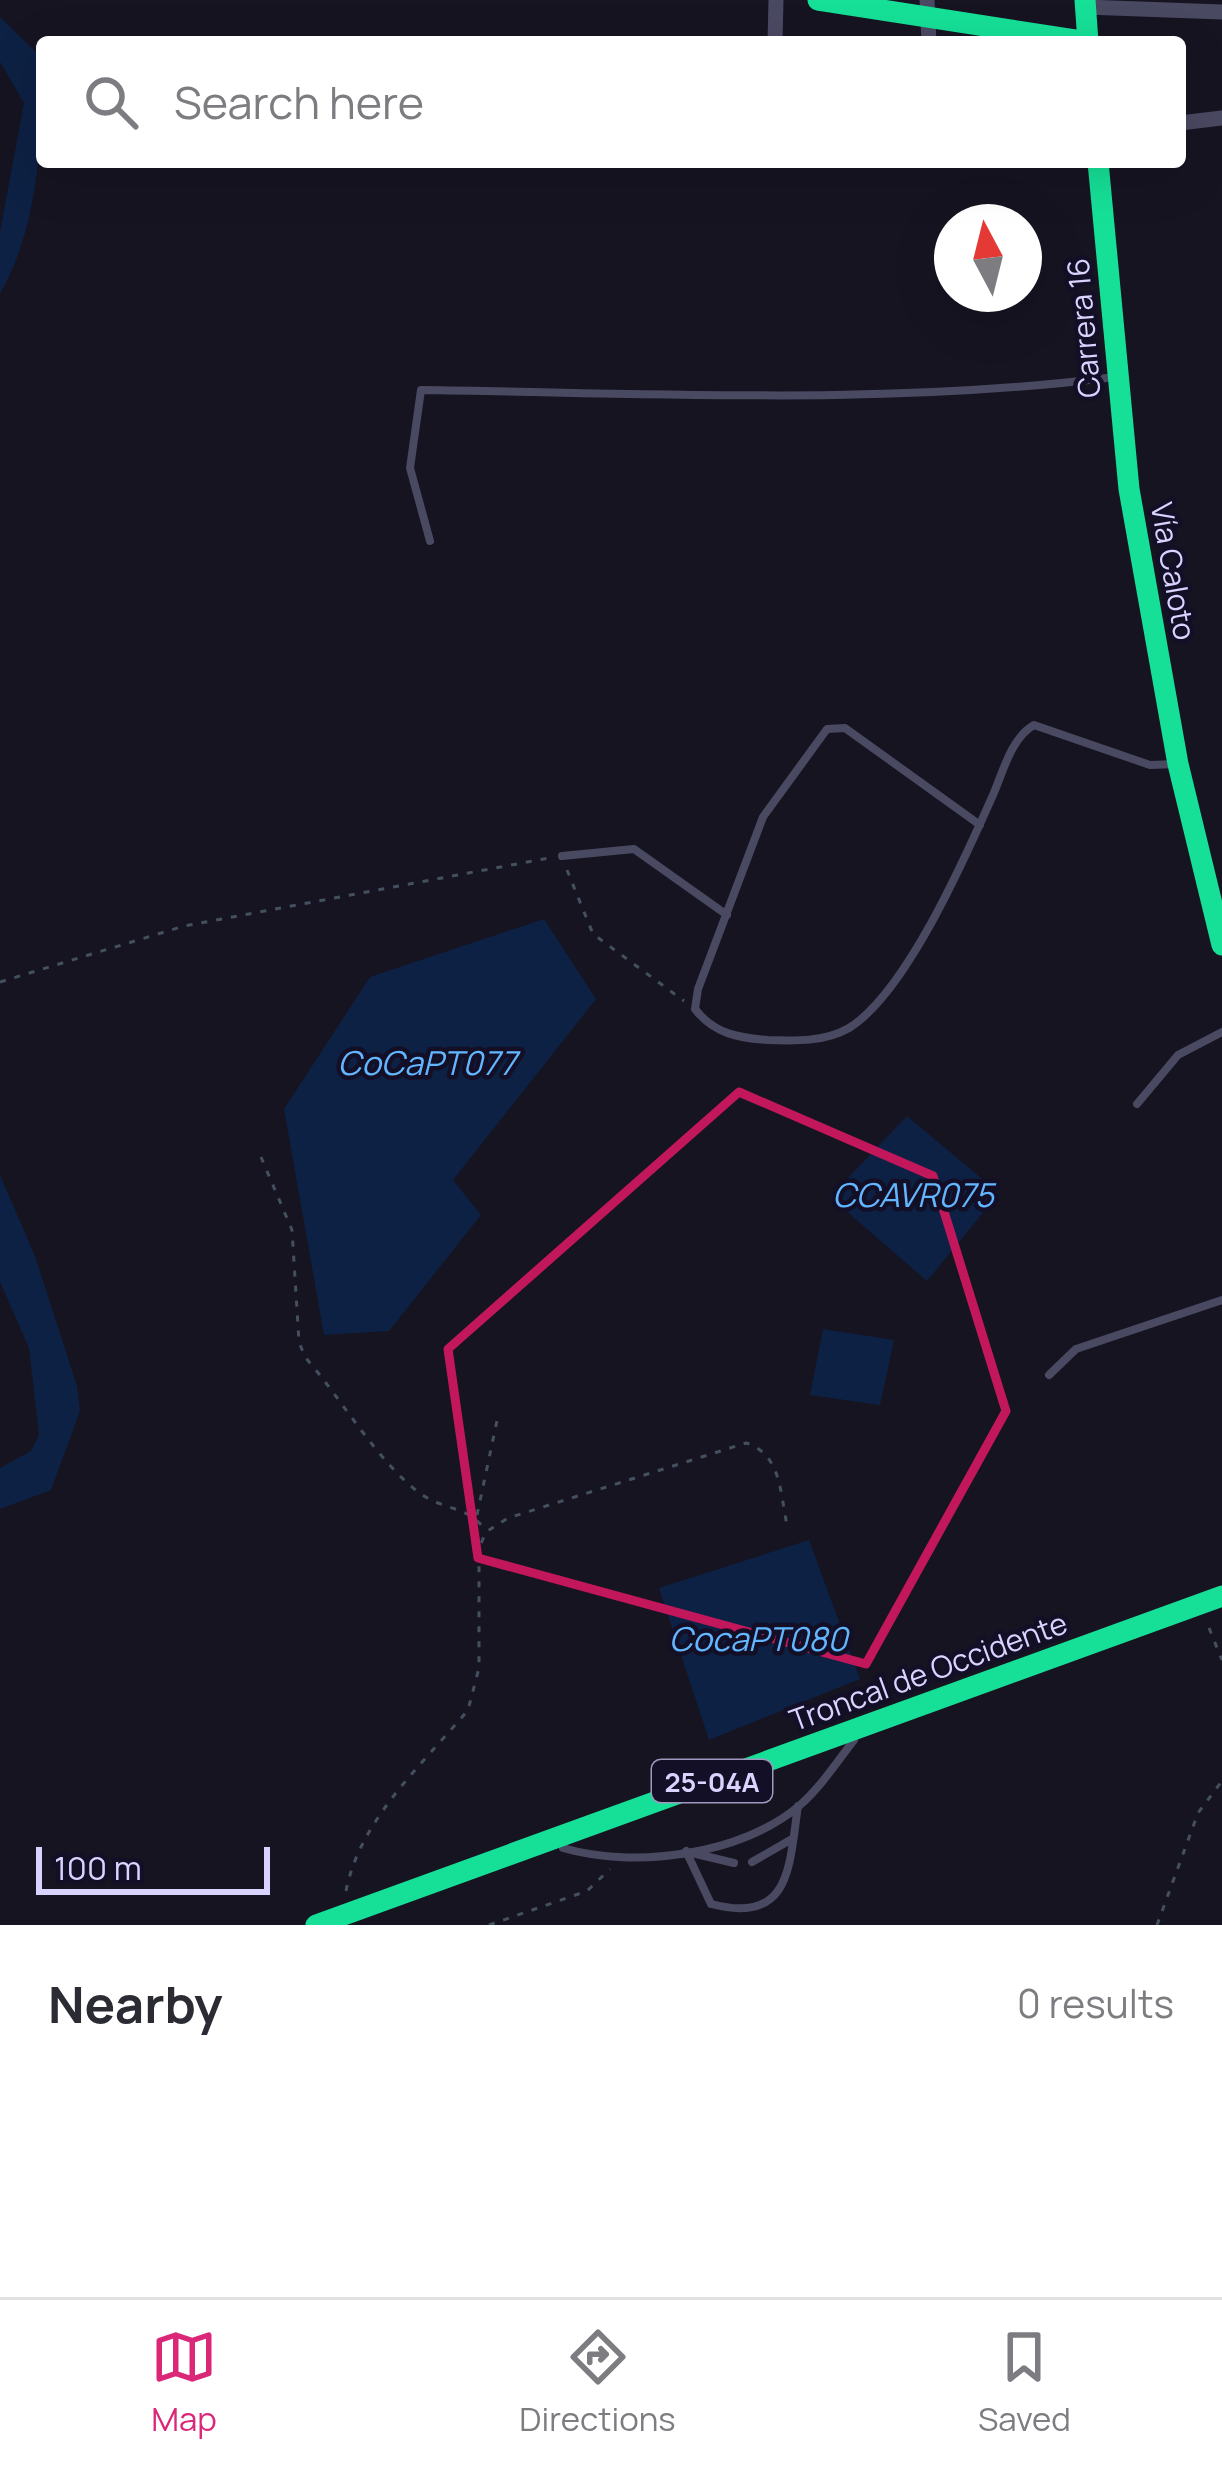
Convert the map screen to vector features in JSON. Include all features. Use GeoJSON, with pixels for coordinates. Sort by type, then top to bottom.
{"type":"FeatureCollection","features":[{"type":"Feature","properties":{"kind":"main road"},"geometry":{"type":"LineString","coordinates":[[818,0],[1042,36]]}},
{"type":"Feature","properties":{"kind":"main road"},"geometry":{"type":"LineString","coordinates":[[1085,4],[1088,36]]}},
{"type":"Feature","properties":{"kind":"main road","name":"Carrera 16"},"geometry":{"type":"LineString","coordinates":[[1095,168],[1129,488]]}},
{"type":"Feature","properties":{"kind":"main road","name":"Vía Caloto"},"geometry":{"type":"LineString","coordinates":[[1129,488],[1178,764],[1222,945]]}},
{"type":"Feature","properties":{"kind":"main road"},"geometry":{"type":"LineString","coordinates":[[1108,1637],[1222,1583]]}},
{"type":"Feature","properties":{"kind":"main road","name":"Troncal de Occidente"},"geometry":{"type":"LineString","coordinates":[[316,1925],[1222,1596]]}},
{"type":"Feature","properties":{"kind":"main road"},"geometry":{"type":"LineString","coordinates":[[1108,1637],[1214,1619]]}},
{"type":"Feature","properties":{"kind":"street"},"geometry":{"type":"LineString","coordinates":[[776,0],[776,36]]}},
{"type":"Feature","properties":{"kind":"street"},"geometry":{"type":"LineString","coordinates":[[1085,4],[1222,12]]}},
{"type":"Feature","properties":{"kind":"street"},"geometry":{"type":"LineString","coordinates":[[1186,122],[1222,118]]}},
{"type":"Feature","properties":{"kind":"lane"},"geometry":{"type":"LineString","coordinates":[[430,541],[410,468],[421,390],[740,394],[1021,389],[1116,376]]}},
{"type":"Feature","properties":{"kind":"lane"},"geometry":{"type":"LineString","coordinates":[[980,824],[845,728],[827,729],[763,817],[695,1009],[704,1021],[733,1037],[796,1042],[846,1029],[867,1014],[946,903],[1013,748],[1034,725],[1150,765],[1178,764]]}},
{"type":"Feature","properties":{"kind":"lane"},"geometry":{"type":"LineString","coordinates":[[562,856],[634,849],[727,915]]}},
{"type":"Feature","properties":{"kind":"lane"},"geometry":{"type":"LineString","coordinates":[[1137,1104],[1178,1055],[1222,1032]]}},
{"type":"Feature","properties":{"kind":"lane"},"geometry":{"type":"LineString","coordinates":[[1049,1375],[1076,1349],[1222,1300]]}},
{"type":"Feature","properties":{"kind":"lane"},"geometry":{"type":"LineString","coordinates":[[544,1842],[616,1855],[686,1851],[748,1837],[798,1807],[868,1725]]}},
{"type":"Feature","properties":{"kind":"lane"},"geometry":{"type":"LineString","coordinates":[[686,1851],[711,1904],[733,1911],[770,1905],[785,1889],[798,1807]]}},
{"type":"Feature","properties":{"kind":"lane"},"geometry":{"type":"LineString","coordinates":[[752,1862],[793,1838]]}},
{"type":"Feature","properties":{"kind":"lane"},"geometry":{"type":"LineString","coordinates":[[686,1851],[734,1863]]}},
{"type":"Feature","properties":{"kind":"path"},"geometry":{"type":"LineString","coordinates":[[0,982],[184,926],[562,856],[592,934],[695,1009]]}},
{"type":"Feature","properties":{"kind":"path"},"geometry":{"type":"LineString","coordinates":[[261,1157],[292,1230],[305,1357],[404,1482],[430,1500],[476,1517],[486,1532]]}},
{"type":"Feature","properties":{"kind":"path"},"geometry":{"type":"LineString","coordinates":[[476,1517],[487,1489],[498,1416]]}},
{"type":"Feature","properties":{"kind":"path"},"geometry":{"type":"LineString","coordinates":[[340,1916],[358,1847],[468,1710],[478,1688],[479,1548],[486,1532],[508,1518],[746,1443],[763,1448],[773,1461],[787,1525]]}},
{"type":"Feature","properties":{"kind":"path"},"geometry":{"type":"LineString","coordinates":[[1214,1619],[1222,1660]]}},
{"type":"Feature","properties":{"kind":"path"},"geometry":{"type":"LineString","coordinates":[[1157,1925],[1198,1813],[1222,1781]]}},
{"type":"Feature","properties":{"kind":"path"},"geometry":{"type":"LineString","coordinates":[[489,1925],[587,1891],[602,1880],[616,1855]]}},
{"type":"Feature","properties":{"kind":"highlighted area"},"geometry":{"type":"Polygon","coordinates":[[[739,1092],[933,1176],[1006,1411],[866,1664],[478,1558],[448,1349],[739,1092]]]}},
{"type":"Feature","properties":{"kind":"water"},"geometry":{"type":"Polygon","coordinates":[[[0,17],[36,52],[37,168],[23,238],[0,294],[0,232],[24,103],[0,62],[0,17]]]}},
{"type":"Feature","properties":{"kind":"water","name":"CoCaPT077"},"geometry":{"type":"Polygon","coordinates":[[[544,919],[596,999],[453,1180],[481,1215],[389,1331],[324,1335],[284,1109],[370,977],[544,919]]]}},
{"type":"Feature","properties":{"kind":"water","name":"CCAVR075"},"geometry":{"type":"Polygon","coordinates":[[[907,1116],[999,1193],[927,1281],[830,1197],[907,1116]]]}},
{"type":"Feature","properties":{"kind":"water"},"geometry":{"type":"Polygon","coordinates":[[[0,1175],[35,1256],[77,1386],[80,1411],[51,1490],[0,1509],[0,1468],[31,1451],[39,1435],[29,1348],[0,1282],[0,1175]]]}},
{"type":"Feature","properties":{"kind":"water"},"geometry":{"type":"Polygon","coordinates":[[[823,1329],[894,1340],[880,1405],[810,1395],[823,1329]]]}},
{"type":"Feature","properties":{"kind":"water","name":"CocaPT080"},"geometry":{"type":"Polygon","coordinates":[[[809,1540],[860,1679],[709,1740],[659,1588],[809,1540]]]}},
{"type":"Feature","properties":{"kind":"traffic: fast"},"geometry":{"type":"LineString","coordinates":[[818,0],[1049,36]]}},
{"type":"Feature","properties":{"kind":"traffic: fast"},"geometry":{"type":"LineString","coordinates":[[1085,0],[1088,36]]}},
{"type":"Feature","properties":{"kind":"traffic: fast"},"geometry":{"type":"LineString","coordinates":[[1099,168],[1129,489],[1178,764],[1222,945]]}},
{"type":"Feature","properties":{"kind":"traffic: fast"},"geometry":{"type":"LineString","coordinates":[[316,1925],[1222,1596]]}}]}
